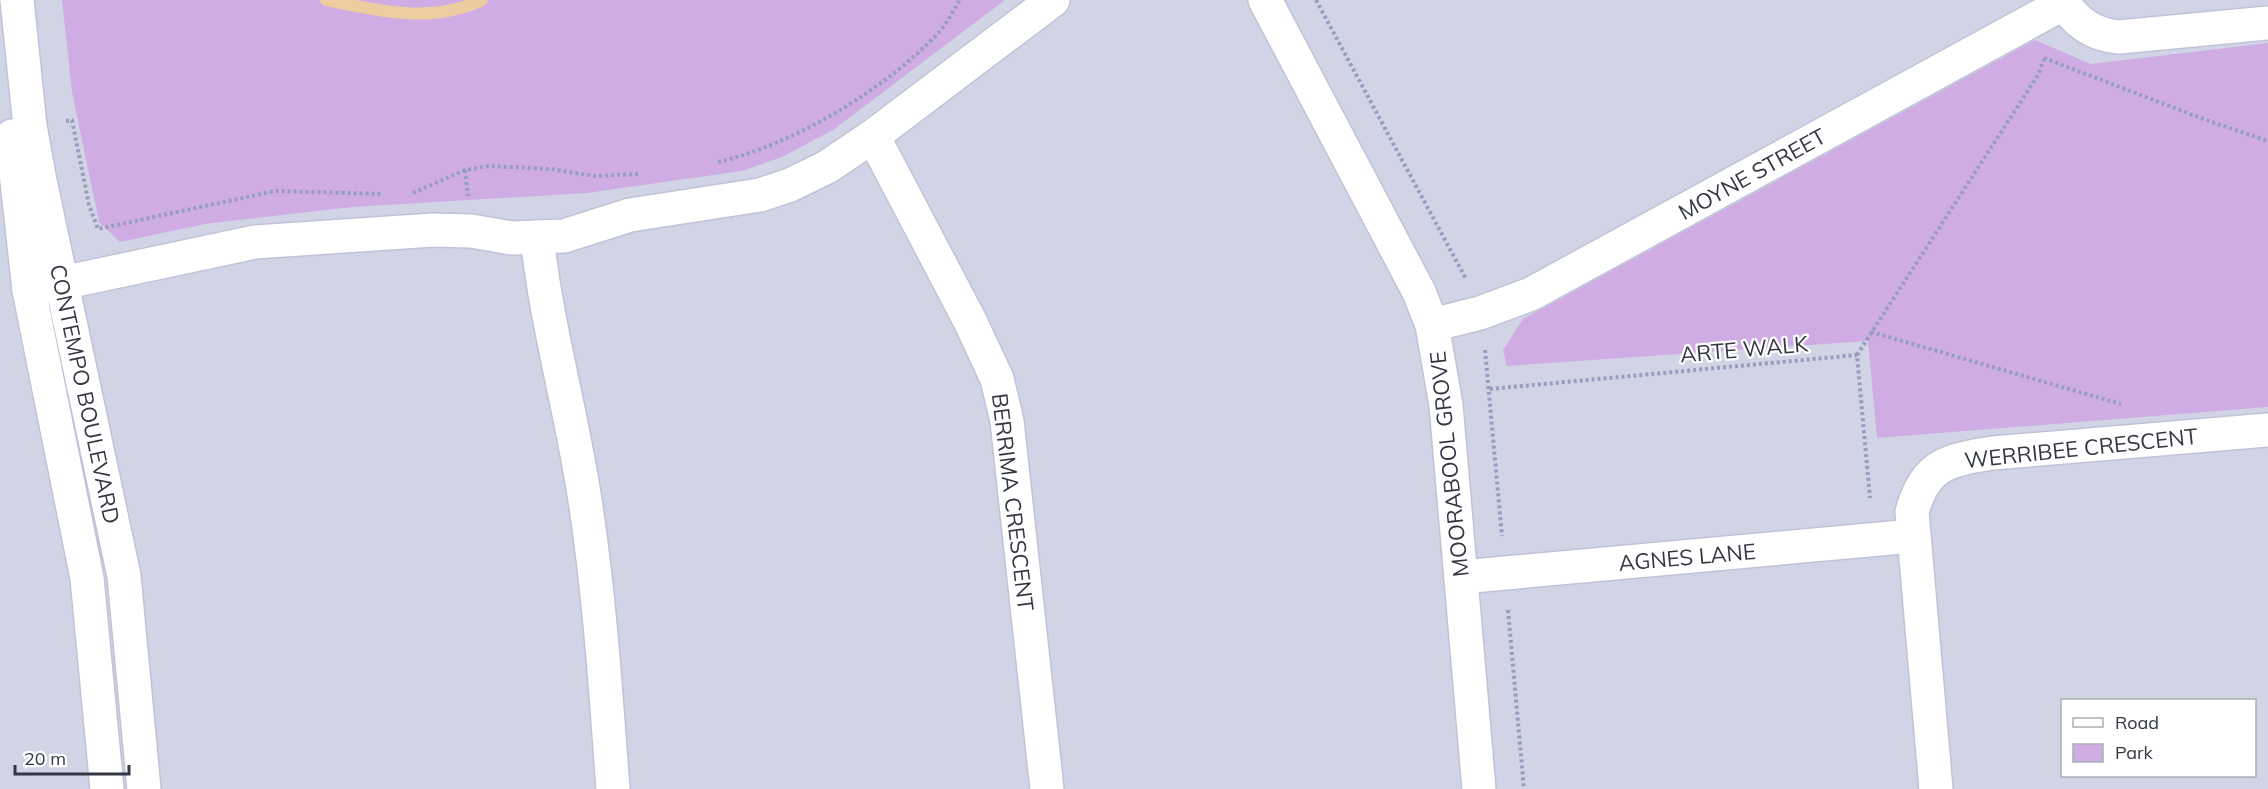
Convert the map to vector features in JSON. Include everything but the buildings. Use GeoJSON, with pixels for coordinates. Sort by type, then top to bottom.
{"type":"FeatureCollection","features":[{"type":"Feature","properties":{"kind":"street"},"geometry":{"type":"LineString","coordinates":[[29,290],[255,242],[433,230],[471,231],[512,238],[564,236],[630,215],[760,195],[790,185],[827,167],[873,136],[1053,0]]}},
{"type":"Feature","properties":{"kind":"street","name":"MOORABOOL GROVE"},"geometry":{"type":"LineString","coordinates":[[1265,0],[1419,292],[1432,325],[1446,405],[1479,789]]}},
{"type":"Feature","properties":{"kind":"street"},"geometry":{"type":"LineString","coordinates":[[2063,2],[2076,19],[2102,36],[2119,37],[2268,23]]}},
{"type":"Feature","properties":{"kind":"street","name":"MOYNE STREET"},"geometry":{"type":"LineString","coordinates":[[1432,325],[1488,310],[1531,294],[2063,2]]}},
{"type":"Feature","properties":{"kind":"street","name":"CONTEMPO BOULEVARD"},"geometry":{"type":"LineString","coordinates":[[18,7],[30,126],[19,184],[60,283],[124,576],[144,789]]}},
{"type":"Feature","properties":{"kind":"street","name":"CONTEMPO BOULEVARD"},"geometry":{"type":"LineString","coordinates":[[0,52],[19,184],[29,290],[87,578],[107,789]]}},
{"type":"Feature","properties":{"kind":"street","name":"BERRIMA CRESCENT"},"geometry":{"type":"LineString","coordinates":[[873,136],[970,321],[997,379],[1007,421],[1047,789]]}},
{"type":"Feature","properties":{"kind":"street"},"geometry":{"type":"LineString","coordinates":[[537,237],[550,334],[586,505],[595,570],[612,789]]}},
{"type":"Feature","properties":{"kind":"street","name":"WERRIBEE CRESCENT"},"geometry":{"type":"LineString","coordinates":[[1936,789],[1912,512],[1924,479],[1938,467],[1962,458],[2268,430]]}},
{"type":"Feature","properties":{"kind":"street","name":"AGNES LANE"},"geometry":{"type":"LineString","coordinates":[[1461,577],[1913,537]]}},
{"type":"Feature","properties":{"kind":"path"},"geometry":{"type":"LineString","coordinates":[[712,163],[780,142],[850,103],[918,53],[942,29],[960,0]]}},
{"type":"Feature","properties":{"kind":"path"},"geometry":{"type":"LineString","coordinates":[[1870,498],[1857,355],[2038,75],[2044,59],[2028,23]]}},
{"type":"Feature","properties":{"kind":"path"},"geometry":{"type":"LineString","coordinates":[[2044,59],[2268,141]]}},
{"type":"Feature","properties":{"kind":"path"},"geometry":{"type":"LineString","coordinates":[[30,126],[72,120],[89,205],[98,229],[275,191],[386,195]]}},
{"type":"Feature","properties":{"kind":"path"},"geometry":{"type":"LineString","coordinates":[[408,195],[465,170],[488,166],[551,169],[594,176],[644,174]]}},
{"type":"Feature","properties":{"kind":"path"},"geometry":{"type":"LineString","coordinates":[[1871,332],[2132,406]]}},
{"type":"Feature","properties":{"kind":"path","name":"ARTE WALK"},"geometry":{"type":"LineString","coordinates":[[1490,389],[1857,355]]}},
{"type":"Feature","properties":{"kind":"shaded area"},"geometry":{"type":"Polygon","coordinates":[[[0,0],[2268,0],[2268,789],[0,789],[0,0]]]}},
{"type":"Feature","properties":{"kind":"green space"},"geometry":{"type":"Polygon","coordinates":[[[62,0],[1005,0],[833,130],[782,157],[742,171],[587,193],[352,207],[205,224],[120,242],[99,222],[72,92],[62,0]]]}},
{"type":"Feature","properties":{"kind":"green space"},"geometry":{"type":"Polygon","coordinates":[[[2035,40],[2091,64],[2268,43],[2268,407],[1877,438],[1868,341],[1507,366],[1503,350],[1523,319],[2035,40]]]}},
{"type":"Feature","properties":{"kind":"waterway"},"geometry":{"type":"LineString","coordinates":[[326,0],[405,13],[444,12],[482,0]]}}]}
